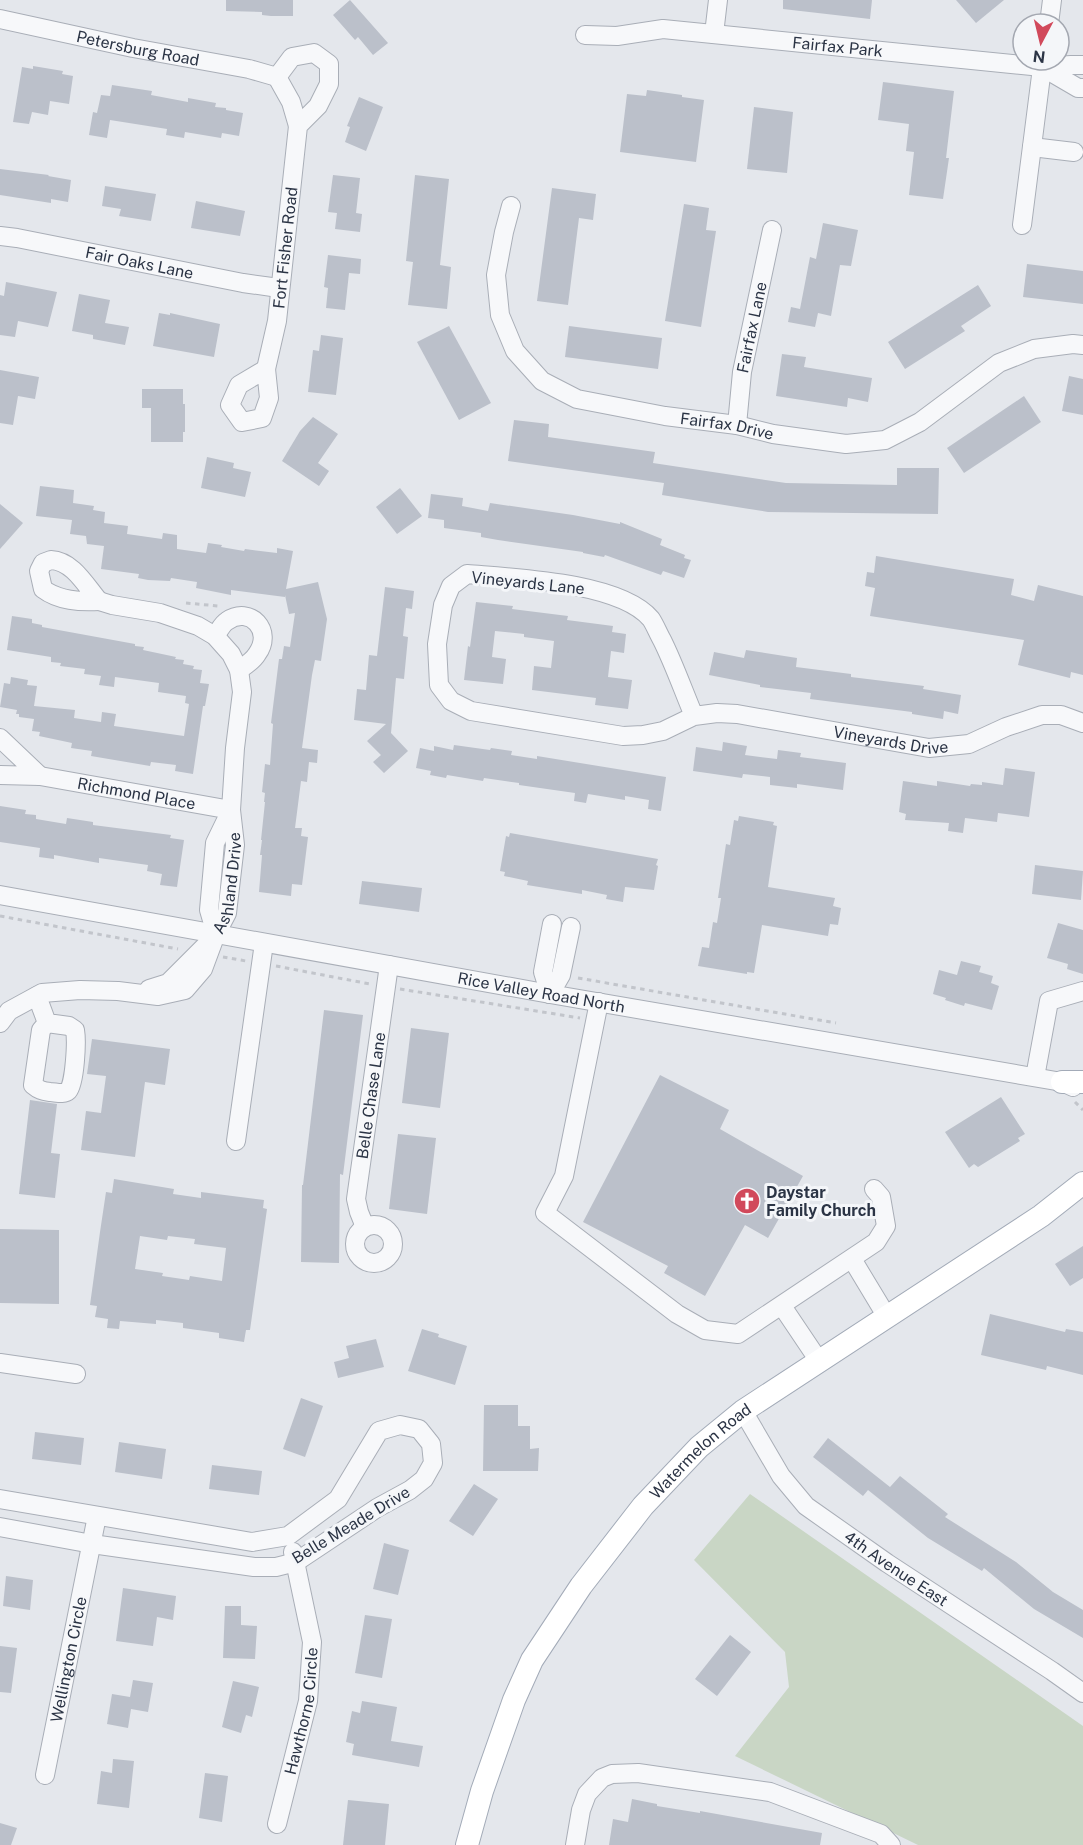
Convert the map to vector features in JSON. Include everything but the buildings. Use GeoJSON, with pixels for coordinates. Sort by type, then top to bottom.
{"type":"FeatureCollection","features":[{"type":"Feature","properties":{"kind":"main road","name":"Watermelon Road"},"geometry":{"type":"LineString","coordinates":[[467,1845],[482,1791],[514,1700],[532,1660],[581,1586],[643,1506],[699,1447],[742,1411],[1041,1216],[1083,1183]]}},
{"type":"Feature","properties":{"kind":"street"},"geometry":{"type":"LineString","coordinates":[[714,34],[718,0]]}},
{"type":"Feature","properties":{"kind":"street","name":"Petersburg Road"},"geometry":{"type":"LineString","coordinates":[[0,19],[133,48],[249,69],[277,77]]}},
{"type":"Feature","properties":{"kind":"street","name":"Fairfax Park"},"geometry":{"type":"LineString","coordinates":[[585,35],[617,36],[663,29],[1011,63]]}},
{"type":"Feature","properties":{"kind":"street"},"geometry":{"type":"LineString","coordinates":[[277,77],[292,57],[314,53],[329,64],[329,84],[318,106],[298,126]]}},
{"type":"Feature","properties":{"kind":"street"},"geometry":{"type":"LineString","coordinates":[[1022,225],[1042,72]]}},
{"type":"Feature","properties":{"kind":"street","name":"Fairfax Park"},"geometry":{"type":"LineString","coordinates":[[1055,72],[1078,88],[1083,88]]}},
{"type":"Feature","properties":{"kind":"street","name":"Fort Fisher Road"},"geometry":{"type":"LineString","coordinates":[[266,369],[277,321],[298,126],[291,102],[277,77]]}},
{"type":"Feature","properties":{"kind":"street"},"geometry":{"type":"LineString","coordinates":[[1032,147],[1074,152]]}},
{"type":"Feature","properties":{"kind":"street","name":"Fairfax Drive"},"geometry":{"type":"LineString","coordinates":[[511,206],[496,275],[500,315],[515,351],[542,381],[577,399],[665,416],[737,425],[773,434],[846,444],[885,440],[920,422],[999,363],[1034,349],[1073,344],[1083,345]]}},
{"type":"Feature","properties":{"kind":"street","name":"Fairfax Lane"},"geometry":{"type":"LineString","coordinates":[[737,425],[742,372],[772,230]]}},
{"type":"Feature","properties":{"kind":"street","name":"Fair Oaks Lane"},"geometry":{"type":"LineString","coordinates":[[0,236],[279,288]]}},
{"type":"Feature","properties":{"kind":"street","name":"Vineyards Lane"},"geometry":{"type":"LineString","coordinates":[[467,574],[546,582],[603,592],[638,607],[652,621],[669,655],[694,716],[663,731],[623,736],[471,711],[451,701],[439,685],[437,644],[443,606],[451,586],[467,574]]}},
{"type":"Feature","properties":{"kind":"street","name":"Ashland Drive"},"geometry":{"type":"LineString","coordinates":[[99,601],[160,614],[198,626],[215,636],[231,654],[239,670],[242,692],[231,810],[235,845],[227,913],[216,934]]}},
{"type":"Feature","properties":{"kind":"street"},"geometry":{"type":"LineString","coordinates":[[215,636],[225,621],[235,617],[245,616],[261,627],[263,635],[259,653],[239,670]]}},
{"type":"Feature","properties":{"kind":"street","name":"Vineyards Drive"},"geometry":{"type":"LineString","coordinates":[[694,716],[717,713],[736,714],[929,748],[969,744],[1005,727],[1042,716],[1061,715],[1083,723]]}},
{"type":"Feature","properties":{"kind":"street"},"geometry":{"type":"LineString","coordinates":[[0,738],[40,776]]}},
{"type":"Feature","properties":{"kind":"street","name":"Richmond Place"},"geometry":{"type":"LineString","coordinates":[[0,775],[40,776],[231,810]]}},
{"type":"Feature","properties":{"kind":"street","name":"Rice Valley Road North"},"geometry":{"type":"LineString","coordinates":[[0,895],[550,994],[1072,1082],[1083,1092]]}},
{"type":"Feature","properties":{"kind":"street"},"geometry":{"type":"LineString","coordinates":[[550,994],[543,972],[552,924]]}},
{"type":"Feature","properties":{"kind":"street"},"geometry":{"type":"LineString","coordinates":[[550,994],[561,975],[571,927]]}},
{"type":"Feature","properties":{"kind":"street"},"geometry":{"type":"LineString","coordinates":[[0,1023],[9,1011],[42,993],[80,990],[136,993],[168,983],[216,934]]}},
{"type":"Feature","properties":{"kind":"street"},"geometry":{"type":"LineString","coordinates":[[236,1141],[264,943]]}},
{"type":"Feature","properties":{"kind":"street","name":"Belle Chase Lane"},"geometry":{"type":"LineString","coordinates":[[365,1227],[356,1198],[389,965]]}},
{"type":"Feature","properties":{"kind":"street"},"geometry":{"type":"LineString","coordinates":[[1035,1077],[1050,1001],[1083,991]]}},
{"type":"Feature","properties":{"kind":"street"},"geometry":{"type":"LineString","coordinates":[[37,996],[48,1023]]}},
{"type":"Feature","properties":{"kind":"street"},"geometry":{"type":"LineString","coordinates":[[598,1002],[564,1176],[545,1213],[677,1314],[705,1330],[738,1334],[876,1242],[886,1226],[881,1197],[874,1189]]}},
{"type":"Feature","properties":{"kind":"street"},"geometry":{"type":"LineString","coordinates":[[852,1258],[887,1317]]}},
{"type":"Feature","properties":{"kind":"street"},"geometry":{"type":"LineString","coordinates":[[782,1305],[819,1361]]}},
{"type":"Feature","properties":{"kind":"street"},"geometry":{"type":"LineString","coordinates":[[0,1363],[76,1374]]}},
{"type":"Feature","properties":{"kind":"street","name":"4th Avenue East"},"geometry":{"type":"LineString","coordinates":[[742,1411],[781,1476],[807,1506],[887,1563],[1083,1693]]}},
{"type":"Feature","properties":{"kind":"street","name":"Belle Meade Drive"},"geometry":{"type":"LineString","coordinates":[[0,1499],[252,1542],[288,1536],[338,1499],[379,1431],[400,1425],[419,1430],[431,1444],[433,1463],[424,1479],[296,1562],[276,1567],[254,1567],[92,1544],[0,1527]]}},
{"type":"Feature","properties":{"kind":"street","name":"Wellington Circle"},"geometry":{"type":"LineString","coordinates":[[45,1775],[97,1516]]}},
{"type":"Feature","properties":{"kind":"street","name":"Hawthorne Circle"},"geometry":{"type":"LineString","coordinates":[[277,1824],[308,1701],[312,1642],[296,1562],[288,1536]]}},
{"type":"Feature","properties":{"kind":"street"},"geometry":{"type":"LineString","coordinates":[[575,1845],[581,1810],[587,1794],[602,1778],[612,1774],[638,1773],[770,1792],[881,1834],[891,1845]]}},
{"type":"Feature","properties":{"kind":"path"},"geometry":{"type":"LineString","coordinates":[[184,603],[215,606],[226,604]]}},
{"type":"Feature","properties":{"kind":"path"},"geometry":{"type":"LineString","coordinates":[[561,975],[836,1023]]}},
{"type":"Feature","properties":{"kind":"green space"},"geometry":{"type":"Polygon","coordinates":[[[750,1494],[1083,1726],[1083,1845],[918,1845],[735,1756],[789,1687],[785,1652],[694,1560],[750,1494]]]}},
{"type":"Feature","properties":{"kind":"place","name":"Daystar Family Church"},"geometry":{"type":"Point","coordinates":[747,1201]}}]}
